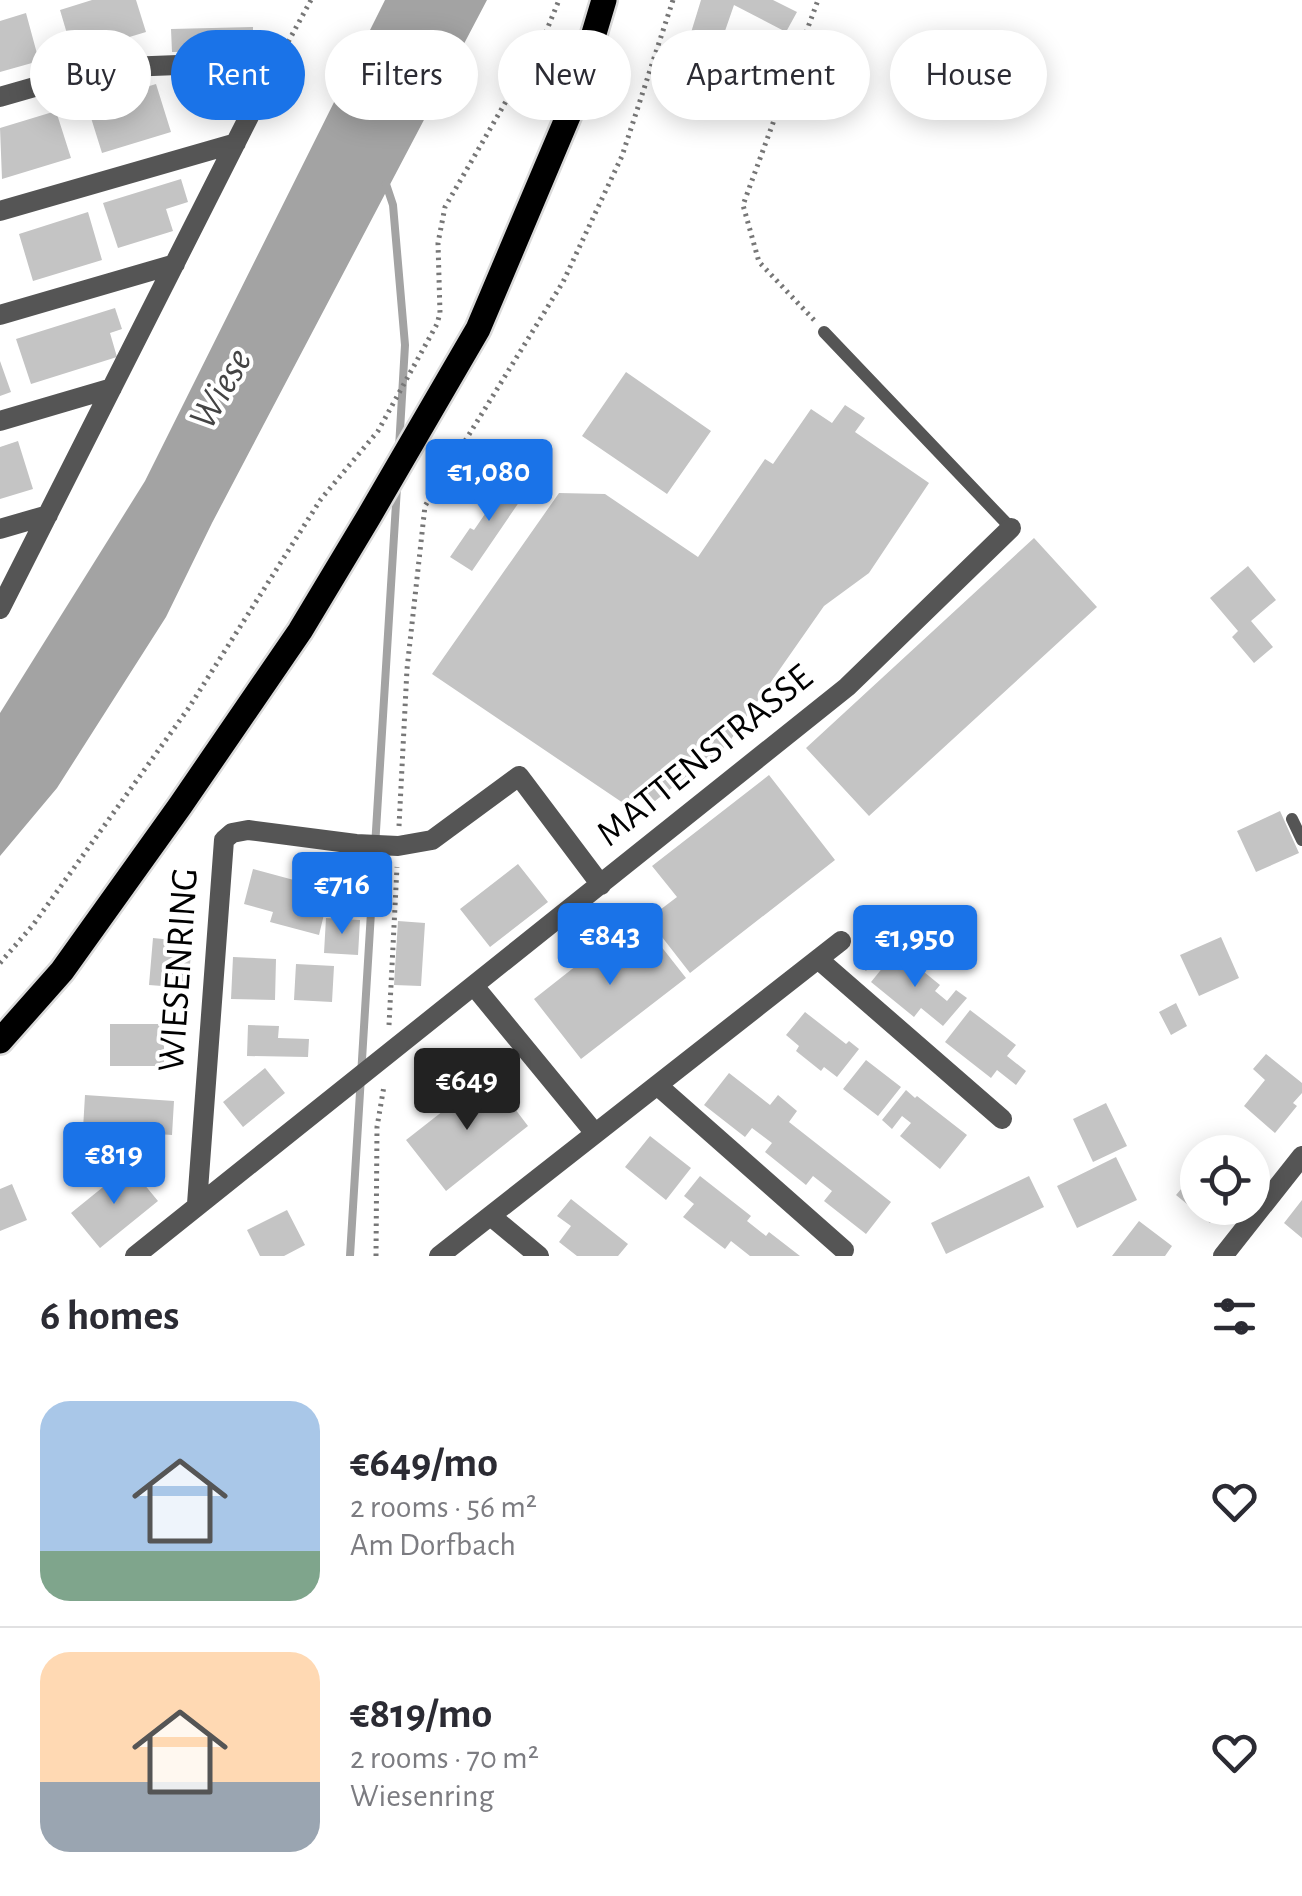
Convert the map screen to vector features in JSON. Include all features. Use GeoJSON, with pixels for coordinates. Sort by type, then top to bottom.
{"type":"FeatureCollection","features":[{"type":"Feature","properties":{"kind":"main road"},"geometry":{"type":"LineString","coordinates":[[0,1041],[62,971],[300,631],[478,329],[572,106],[604,0]]}},
{"type":"Feature","properties":{"kind":"street"},"geometry":{"type":"LineString","coordinates":[[0,97],[101,68],[171,65]]}},
{"type":"Feature","properties":{"kind":"street"},"geometry":{"type":"LineString","coordinates":[[0,609],[248,120]]}},
{"type":"Feature","properties":{"kind":"street"},"geometry":{"type":"LineString","coordinates":[[0,211],[236,144]]}},
{"type":"Feature","properties":{"kind":"street"},"geometry":{"type":"LineString","coordinates":[[0,315],[175,264]]}},
{"type":"Feature","properties":{"kind":"street"},"geometry":{"type":"LineString","coordinates":[[0,421],[112,388]]}},
{"type":"Feature","properties":{"kind":"street"},"geometry":{"type":"LineString","coordinates":[[0,529],[48,515]]}},
{"type":"Feature","properties":{"kind":"street","name":"MATTENSTRASSE"},"geometry":{"type":"LineString","coordinates":[[385,1056],[847,687],[1011,528]]}},
{"type":"Feature","properties":{"kind":"street","name":"WIESENRING"},"geometry":{"type":"LineString","coordinates":[[197,1204],[224,840],[248,830],[356,844],[393,846],[432,840],[519,776],[601,885]]}},
{"type":"Feature","properties":{"kind":"street"},"geometry":{"type":"LineString","coordinates":[[439,1256],[841,941]]}},
{"type":"Feature","properties":{"kind":"street"},"geometry":{"type":"LineString","coordinates":[[818,959],[1002,1119]]}},
{"type":"Feature","properties":{"kind":"street"},"geometry":{"type":"LineString","coordinates":[[474,986],[594,1132]]}},
{"type":"Feature","properties":{"kind":"street"},"geometry":{"type":"LineString","coordinates":[[134,1256],[385,1056]]}},
{"type":"Feature","properties":{"kind":"street"},"geometry":{"type":"LineString","coordinates":[[657,1085],[844,1250]]}},
{"type":"Feature","properties":{"kind":"street"},"geometry":{"type":"LineString","coordinates":[[1223,1256],[1302,1156]]}},
{"type":"Feature","properties":{"kind":"street"},"geometry":{"type":"LineString","coordinates":[[492,1217],[539,1256]]}},
{"type":"Feature","properties":{"kind":"lane"},"geometry":{"type":"LineString","coordinates":[[824,332],[1011,528]]}},
{"type":"Feature","properties":{"kind":"lane"},"geometry":{"type":"LineString","coordinates":[[1292,819],[1302,840]]}},
{"type":"Feature","properties":{"kind":"path"},"geometry":{"type":"LineString","coordinates":[[294,30],[310,0]]}},
{"type":"Feature","properties":{"kind":"path"},"geometry":{"type":"LineString","coordinates":[[0,962],[33,924],[188,709],[321,499],[378,431],[440,313],[438,243],[444,208],[546,32],[559,0]]}},
{"type":"Feature","properties":{"kind":"path"},"geometry":{"type":"LineString","coordinates":[[376,1256],[378,1127],[385,1056],[393,846],[425,506],[563,282],[622,156],[673,0]]}},
{"type":"Feature","properties":{"kind":"path"},"geometry":{"type":"LineString","coordinates":[[818,0],[744,205],[759,262],[824,332]]}},
{"type":"Feature","properties":{"kind":"water"},"geometry":{"type":"Polygon","coordinates":[[[385,0],[487,0],[471,30],[370,30],[385,0]]]}},
{"type":"Feature","properties":{"kind":"water","name":"Wiese"},"geometry":{"type":"Polygon","coordinates":[[[325,120],[424,120],[166,617],[57,788],[0,856],[0,713],[145,481],[325,120]]]}},
{"type":"Feature","properties":{"kind":"building"},"geometry":{"type":"Polygon","coordinates":[[[92,0],[136,0],[145,30],[66,30],[60,10],[92,0]]]}},
{"type":"Feature","properties":{"kind":"building"},"geometry":{"type":"Polygon","coordinates":[[[701,0],[773,0],[797,12],[787,30],[782,30],[734,5],[725,30],[692,30],[701,0]]]}},
{"type":"Feature","properties":{"kind":"building"},"geometry":{"type":"Polygon","coordinates":[[[26,13],[31,30],[30,64],[0,72],[0,21],[26,13]]]}},
{"type":"Feature","properties":{"kind":"building"},"geometry":{"type":"Polygon","coordinates":[[[253,27],[253,30],[171,29],[253,27]]]}},
{"type":"Feature","properties":{"kind":"building"},"geometry":{"type":"Polygon","coordinates":[[[156,84],[171,132],[102,153],[92,120],[151,120],[151,86],[156,84]]]}},
{"type":"Feature","properties":{"kind":"building"},"geometry":{"type":"Polygon","coordinates":[[[30,119],[59,120],[71,158],[2,179],[0,128],[30,119]]]}},
{"type":"Feature","properties":{"kind":"building"},"geometry":{"type":"Polygon","coordinates":[[[181,179],[188,202],[166,209],[173,231],[118,248],[103,203],[181,179]]]}},
{"type":"Feature","properties":{"kind":"building"},"geometry":{"type":"Polygon","coordinates":[[[88,212],[102,260],[33,281],[19,234],[88,212]]]}},
{"type":"Feature","properties":{"kind":"building"},"geometry":{"type":"Polygon","coordinates":[[[115,308],[122,329],[110,333],[117,357],[31,384],[16,339],[115,308]]]}},
{"type":"Feature","properties":{"kind":"building"},"geometry":{"type":"Polygon","coordinates":[[[0,361],[11,392],[0,396],[0,361]]]}},
{"type":"Feature","properties":{"kind":"building"},"geometry":{"type":"Polygon","coordinates":[[[626,372],[711,431],[667,494],[582,436],[626,372]]]}},
{"type":"Feature","properties":{"kind":"building"},"geometry":{"type":"Polygon","coordinates":[[[845,405],[865,418],[855,432],[929,483],[869,573],[824,606],[727,745],[655,801],[643,793],[632,809],[432,674],[559,493],[605,494],[698,557],[765,459],[773,464],[811,409],[832,423],[845,405]]]}},
{"type":"Feature","properties":{"kind":"building"},"geometry":{"type":"Polygon","coordinates":[[[18,441],[33,489],[0,499],[0,447],[18,441]]]}},
{"type":"Feature","properties":{"kind":"building"},"geometry":{"type":"Polygon","coordinates":[[[503,477],[526,492],[472,571],[450,557],[487,511],[482,508],[503,477]]]}},
{"type":"Feature","properties":{"kind":"building"},"geometry":{"type":"Polygon","coordinates":[[[1034,538],[1097,607],[869,816],[806,748],[1034,538]]]}},
{"type":"Feature","properties":{"kind":"building"},"geometry":{"type":"Polygon","coordinates":[[[1248,566],[1276,600],[1251,621],[1273,647],[1254,663],[1232,637],[1238,631],[1210,598],[1248,566]]]}},
{"type":"Feature","properties":{"kind":"building"},"geometry":{"type":"Polygon","coordinates":[[[769,775],[835,860],[690,973],[648,919],[677,897],[652,866],[769,775]]]}},
{"type":"Feature","properties":{"kind":"building"},"geometry":{"type":"Polygon","coordinates":[[[1280,811],[1299,853],[1256,872],[1237,831],[1280,811]]]}},
{"type":"Feature","properties":{"kind":"building"},"geometry":{"type":"Polygon","coordinates":[[[518,864],[548,902],[490,947],[460,909],[518,864]]]}},
{"type":"Feature","properties":{"kind":"building"},"geometry":{"type":"Polygon","coordinates":[[[253,869],[316,886],[312,899],[327,902],[319,935],[270,922],[273,912],[244,904],[253,869]]]}},
{"type":"Feature","properties":{"kind":"building"},"geometry":{"type":"Polygon","coordinates":[[[638,917],[686,978],[581,1059],[534,999],[638,917]]]}},
{"type":"Feature","properties":{"kind":"building"},"geometry":{"type":"Polygon","coordinates":[[[326,918],[360,920],[358,955],[324,953],[326,918]]]}},
{"type":"Feature","properties":{"kind":"building"},"geometry":{"type":"Polygon","coordinates":[[[398,921],[425,923],[421,986],[394,985],[398,921]]]}},
{"type":"Feature","properties":{"kind":"building"},"geometry":{"type":"Polygon","coordinates":[[[877,937],[888,947],[866,971],[854,961],[854,955],[877,937]]]}},
{"type":"Feature","properties":{"kind":"building"},"geometry":{"type":"Polygon","coordinates":[[[1221,937],[1239,978],[1199,996],[1180,955],[1221,937]]]}},
{"type":"Feature","properties":{"kind":"building"},"geometry":{"type":"Polygon","coordinates":[[[153,938],[192,942],[188,988],[149,985],[153,938]]]}},
{"type":"Feature","properties":{"kind":"building"},"geometry":{"type":"Polygon","coordinates":[[[897,950],[940,985],[935,991],[947,1001],[956,990],[967,998],[943,1026],[921,1008],[914,1017],[871,982],[897,950]]]}},
{"type":"Feature","properties":{"kind":"building"},"geometry":{"type":"Polygon","coordinates":[[[233,957],[276,959],[275,1000],[231,999],[233,957]]]}},
{"type":"Feature","properties":{"kind":"building"},"geometry":{"type":"Polygon","coordinates":[[[296,964],[334,966],[332,1002],[294,1000],[296,964]]]}},
{"type":"Feature","properties":{"kind":"building"},"geometry":{"type":"Polygon","coordinates":[[[1176,1003],[1187,1026],[1171,1035],[1159,1012],[1176,1003]]]}},
{"type":"Feature","properties":{"kind":"building"},"geometry":{"type":"Polygon","coordinates":[[[970,1010],[1016,1045],[1007,1056],[1026,1071],[1016,1085],[997,1070],[991,1078],[945,1042],[970,1010]]]}},
{"type":"Feature","properties":{"kind":"building"},"geometry":{"type":"Polygon","coordinates":[[[805,1012],[846,1044],[849,1041],[859,1049],[837,1077],[824,1067],[821,1071],[796,1051],[799,1046],[786,1035],[805,1012]]]}},
{"type":"Feature","properties":{"kind":"building"},"geometry":{"type":"Polygon","coordinates":[[[110,1024],[164,1024],[164,1066],[110,1066],[110,1024]]]}},
{"type":"Feature","properties":{"kind":"building"},"geometry":{"type":"Polygon","coordinates":[[[248,1025],[279,1026],[278,1038],[309,1039],[308,1057],[247,1056],[248,1025]]]}},
{"type":"Feature","properties":{"kind":"building"},"geometry":{"type":"Polygon","coordinates":[[[1266,1054],[1302,1083],[1302,1093],[1293,1103],[1297,1106],[1275,1133],[1244,1106],[1265,1080],[1253,1069],[1266,1054]]]}},
{"type":"Feature","properties":{"kind":"building"},"geometry":{"type":"Polygon","coordinates":[[[866,1060],[901,1087],[878,1116],[843,1089],[866,1060]]]}},
{"type":"Feature","properties":{"kind":"building"},"geometry":{"type":"Polygon","coordinates":[[[265,1068],[285,1093],[243,1127],[223,1102],[265,1068]]]}},
{"type":"Feature","properties":{"kind":"building"},"geometry":{"type":"Polygon","coordinates":[[[729,1073],[770,1105],[778,1095],[797,1111],[789,1122],[891,1202],[866,1234],[824,1201],[832,1191],[813,1176],[806,1185],[765,1152],[772,1143],[752,1128],[745,1137],[704,1105],[729,1073]]]}},
{"type":"Feature","properties":{"kind":"building"},"geometry":{"type":"Polygon","coordinates":[[[489,1075],[528,1126],[446,1191],[406,1140],[489,1075]]]}},
{"type":"Feature","properties":{"kind":"building"},"geometry":{"type":"Polygon","coordinates":[[[906,1090],[967,1135],[940,1169],[900,1136],[911,1123],[902,1116],[892,1129],[882,1120],[906,1090]]]}},
{"type":"Feature","properties":{"kind":"building"},"geometry":{"type":"Polygon","coordinates":[[[85,1095],[174,1101],[172,1135],[83,1129],[85,1095]]]}},
{"type":"Feature","properties":{"kind":"building"},"geometry":{"type":"Polygon","coordinates":[[[1106,1103],[1127,1146],[1093,1162],[1073,1119],[1106,1103]]]}},
{"type":"Feature","properties":{"kind":"building"},"geometry":{"type":"Polygon","coordinates":[[[650,1136],[691,1168],[666,1200],[625,1167],[650,1136]]]}},
{"type":"Feature","properties":{"kind":"building"},"geometry":{"type":"Polygon","coordinates":[[[1116,1157],[1137,1200],[1077,1228],[1057,1186],[1116,1157]]]}},
{"type":"Feature","properties":{"kind":"building"},"geometry":{"type":"Polygon","coordinates":[[[129,1166],[158,1201],[100,1248],[71,1213],[129,1166]]]}},
{"type":"Feature","properties":{"kind":"building"},"geometry":{"type":"Polygon","coordinates":[[[700,1176],[751,1216],[747,1221],[800,1256],[750,1256],[731,1241],[725,1249],[683,1217],[694,1204],[684,1196],[700,1176]]]}},
{"type":"Feature","properties":{"kind":"building"},"geometry":{"type":"Polygon","coordinates":[[[1029,1176],[1044,1207],[946,1254],[931,1223],[1029,1176]]]}},
{"type":"Feature","properties":{"kind":"building"},"geometry":{"type":"Polygon","coordinates":[[[12,1184],[27,1220],[0,1231],[0,1189],[12,1184]]]}},
{"type":"Feature","properties":{"kind":"building"},"geometry":{"type":"Polygon","coordinates":[[[571,1199],[628,1244],[618,1256],[577,1256],[559,1242],[571,1226],[557,1216],[571,1199]]]}},
{"type":"Feature","properties":{"kind":"building"},"geometry":{"type":"Polygon","coordinates":[[[1302,1200],[1302,1238],[1284,1223],[1302,1200]]]}},
{"type":"Feature","properties":{"kind":"building"},"geometry":{"type":"Polygon","coordinates":[[[287,1210],[305,1245],[284,1256],[260,1256],[247,1230],[287,1210]]]}},
{"type":"Feature","properties":{"kind":"building"},"geometry":{"type":"Polygon","coordinates":[[[1139,1221],[1172,1246],[1165,1256],[1112,1256],[1139,1221]]]}},
{"type":"Feature","properties":{"kind":"waterway"},"geometry":{"type":"LineString","coordinates":[[386,184],[393,205],[405,345],[399,448]]}},
{"type":"Feature","properties":{"kind":"waterway"},"geometry":{"type":"LineString","coordinates":[[350,1256],[397,487]]}}]}
